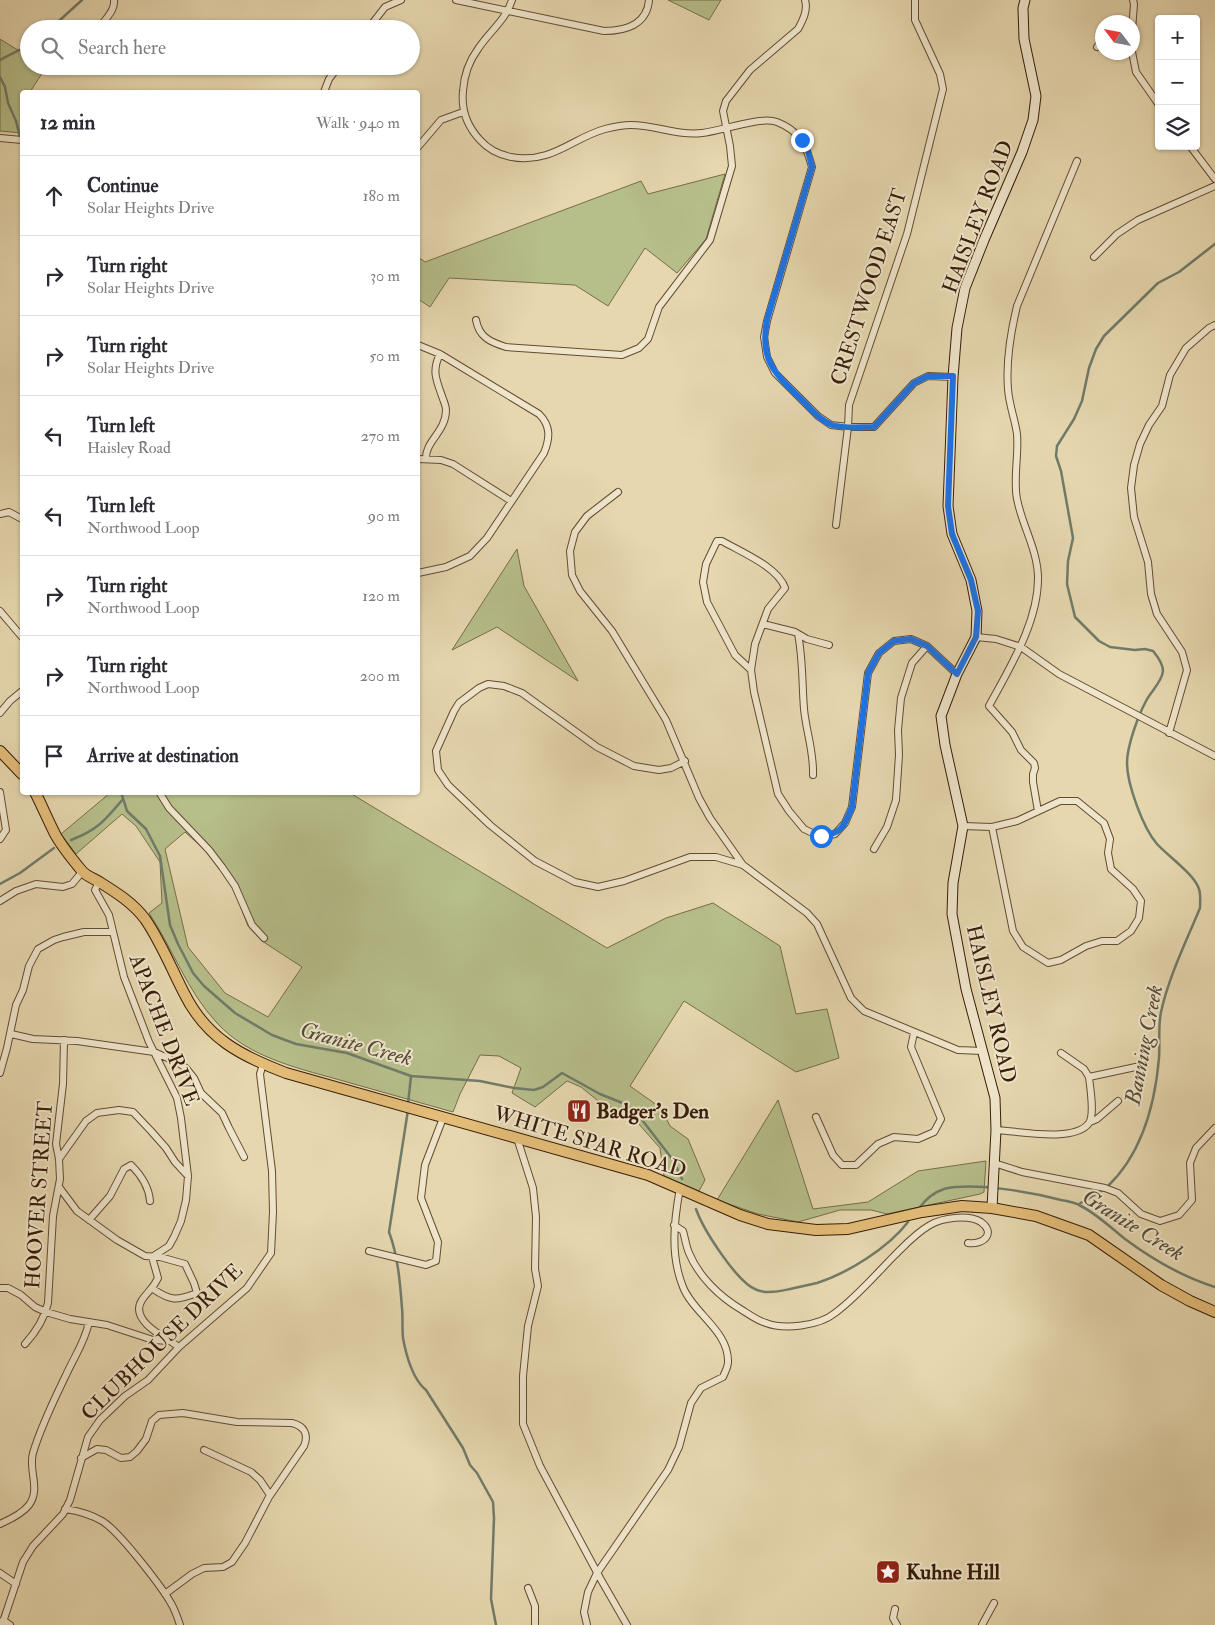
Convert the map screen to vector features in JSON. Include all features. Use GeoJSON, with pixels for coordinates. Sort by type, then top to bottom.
{"type":"FeatureCollection","features":[{"type":"Feature","properties":{"kind":"main road"},"geometry":{"type":"LineString","coordinates":[[0,751],[5,754],[20,772]]}},
{"type":"Feature","properties":{"kind":"main road","name":"WHITE SPAR ROAD"},"geometry":{"type":"LineString","coordinates":[[36,795],[55,834],[68,855],[82,872],[125,898],[144,918],[196,1014],[207,1027],[234,1050],[263,1064],[286,1073],[648,1175],[740,1215],[768,1224],[816,1230],[848,1229],[922,1212],[962,1206],[992,1208],[1036,1216],[1089,1235],[1161,1285],[1215,1312]]}},
{"type":"Feature","properties":{"kind":"street"},"geometry":{"type":"LineString","coordinates":[[106,20],[112,11],[114,0]]}},
{"type":"Feature","properties":{"kind":"street"},"geometry":{"type":"LineString","coordinates":[[375,20],[385,7],[401,0]]}},
{"type":"Feature","properties":{"kind":"street"},"geometry":{"type":"LineString","coordinates":[[456,0],[604,32],[619,31],[632,27],[645,14],[649,0]]}},
{"type":"Feature","properties":{"kind":"street"},"geometry":{"type":"LineString","coordinates":[[512,0],[509,11],[478,48],[465,76],[463,112],[473,132],[486,147],[502,155],[524,159],[546,155],[582,137],[605,129],[631,125],[701,133],[764,120],[775,121],[797,134],[807,147],[812,167],[767,320],[764,337],[767,357],[775,373],[818,416],[831,425],[848,427],[874,427],[914,383],[928,376],[953,376]]}},
{"type":"Feature","properties":{"kind":"street"},"geometry":{"type":"LineString","coordinates":[[476,320],[478,331],[493,343],[506,347],[622,355],[639,348],[648,339],[659,307],[710,240],[732,166],[723,111],[726,101],[750,70],[798,29],[803,20],[805,0]]}},
{"type":"Feature","properties":{"kind":"street","name":"CRESTWOOD EAST"},"geometry":{"type":"LineString","coordinates":[[836,525],[849,405],[907,234],[943,88],[940,74],[915,20],[915,0]]}},
{"type":"Feature","properties":{"kind":"street","name":"HAISLEY ROAD"},"geometry":{"type":"LineString","coordinates":[[992,1208],[996,1130],[995,1098],[966,989],[952,914],[953,883],[963,826],[945,745],[941,716],[957,674],[976,637],[978,611],[971,580],[952,534],[948,506],[953,376],[957,328],[965,288],[1022,152],[1033,120],[1036,96],[1024,39],[1023,8],[1025,0]]}},
{"type":"Feature","properties":{"kind":"street"},"geometry":{"type":"LineString","coordinates":[[1133,0],[1133,15]]}},
{"type":"Feature","properties":{"kind":"street"},"geometry":{"type":"LineString","coordinates":[[1134,60],[1136,72],[1155,99]]}},
{"type":"Feature","properties":{"kind":"street"},"geometry":{"type":"LineString","coordinates":[[325,90],[332,75]]}},
{"type":"Feature","properties":{"kind":"street"},"geometry":{"type":"LineString","coordinates":[[420,145],[441,120],[463,112]]}},
{"type":"Feature","properties":{"kind":"street"},"geometry":{"type":"LineString","coordinates":[[0,138],[20,140]]}},
{"type":"Feature","properties":{"kind":"street"},"geometry":{"type":"LineString","coordinates":[[1193,150],[1215,179]]}},
{"type":"Feature","properties":{"kind":"street"},"geometry":{"type":"LineString","coordinates":[[1038,811],[1033,782],[1033,774],[1036,768],[1034,763],[1021,750],[1012,732],[989,706],[1021,648],[1035,605],[1038,576],[1035,556],[1021,517],[1017,496],[1017,434],[1008,388],[1011,328],[1017,306],[1077,161]]}},
{"type":"Feature","properties":{"kind":"street"},"geometry":{"type":"LineString","coordinates":[[1094,257],[1117,234],[1138,220],[1215,186]]}},
{"type":"Feature","properties":{"kind":"street"},"geometry":{"type":"LineString","coordinates":[[1169,732],[1186,670],[1182,652],[1157,614],[1151,594],[1148,562],[1134,517],[1131,488],[1134,465],[1140,444],[1149,425],[1162,406],[1170,375],[1186,348],[1215,325]]}},
{"type":"Feature","properties":{"kind":"street"},"geometry":{"type":"LineString","coordinates":[[420,346],[440,354],[539,414],[548,426],[549,442],[544,453],[487,538],[470,556],[446,567],[420,573]]}},
{"type":"Feature","properties":{"kind":"street"},"geometry":{"type":"LineString","coordinates":[[426,459],[426,454],[432,442],[444,426],[446,409],[434,371],[440,354]]}},
{"type":"Feature","properties":{"kind":"street"},"geometry":{"type":"LineString","coordinates":[[420,459],[441,460],[453,464],[511,501]]}},
{"type":"Feature","properties":{"kind":"street"},"geometry":{"type":"LineString","coordinates":[[618,492],[587,516],[575,532],[570,551],[572,575],[580,591],[612,631],[666,720],[685,761],[699,798],[710,818],[743,865],[807,913],[817,924],[851,998],[864,1011],[958,1050],[983,1051]]}},
{"type":"Feature","properties":{"kind":"street"},"geometry":{"type":"LineString","coordinates":[[0,514],[9,512],[20,518]]}},
{"type":"Feature","properties":{"kind":"street"},"geometry":{"type":"LineString","coordinates":[[751,670],[735,655],[707,602],[703,582],[706,564],[717,541],[722,541],[767,567],[782,579],[784,588],[768,609],[755,644],[751,670],[754,692],[778,794],[804,829],[821,836],[835,834],[845,823],[852,807],[868,673],[879,653],[894,641],[911,639],[927,646],[957,674]]}},
{"type":"Feature","properties":{"kind":"street"},"geometry":{"type":"LineString","coordinates":[[0,611],[20,636]]}},
{"type":"Feature","properties":{"kind":"street"},"geometry":{"type":"LineString","coordinates":[[762,624],[829,645]]}},
{"type":"Feature","properties":{"kind":"street"},"geometry":{"type":"LineString","coordinates":[[798,634],[801,650],[804,711],[814,758],[813,775]]}},
{"type":"Feature","properties":{"kind":"street"},"geometry":{"type":"LineString","coordinates":[[976,637],[996,639],[1021,648],[1059,674],[1215,756]]}},
{"type":"Feature","properties":{"kind":"street"},"geometry":{"type":"LineString","coordinates":[[874,849],[887,826],[896,800],[901,698],[912,663],[927,646]]}},
{"type":"Feature","properties":{"kind":"street"},"geometry":{"type":"LineString","coordinates":[[685,761],[671,768],[659,770],[634,766],[597,747],[522,693],[504,686],[488,684],[479,688],[454,711],[436,751],[438,770],[448,785],[483,819],[535,861],[575,882],[598,887],[624,881],[690,858],[716,857],[743,865]]}},
{"type":"Feature","properties":{"kind":"street"},"geometry":{"type":"LineString","coordinates":[[0,714],[10,701],[20,693]]}},
{"type":"Feature","properties":{"kind":"street"},"geometry":{"type":"LineString","coordinates":[[0,792],[6,830],[0,839]]}},
{"type":"Feature","properties":{"kind":"street"},"geometry":{"type":"LineString","coordinates":[[161,795],[169,808],[209,850],[222,867],[235,886],[252,925],[264,938]]}},
{"type":"Feature","properties":{"kind":"street"},"geometry":{"type":"LineString","coordinates":[[963,826],[992,827],[1017,821],[1060,801],[1076,801],[1090,810],[1104,823],[1110,839],[1108,853],[1111,869],[1133,889],[1141,902],[1139,918],[1131,931],[1117,941],[1102,941],[1086,946],[1061,960],[1048,962],[1023,947],[1013,930],[992,827]]}},
{"type":"Feature","properties":{"kind":"street"},"geometry":{"type":"LineString","coordinates":[[0,901],[16,891],[36,884],[62,887],[72,884],[82,872]]}},
{"type":"Feature","properties":{"kind":"street","name":"APACHE DRIVE"},"geometry":{"type":"LineString","coordinates":[[99,882],[95,890],[109,915],[124,977],[154,1052],[178,1098],[188,1176],[186,1200],[174,1237],[168,1246],[152,1257]]}},
{"type":"Feature","properties":{"kind":"street"},"geometry":{"type":"LineString","coordinates":[[0,1073],[11,1034],[16,1005],[23,990],[29,966],[38,949],[54,940],[84,932],[113,932]]}},
{"type":"Feature","properties":{"kind":"street"},"geometry":{"type":"LineString","coordinates":[[816,1117],[833,1155],[842,1165],[856,1165],[878,1144],[894,1136],[918,1139],[934,1132],[941,1119],[911,1047],[914,1033]]}},
{"type":"Feature","properties":{"kind":"street"},"geometry":{"type":"LineString","coordinates":[[11,1034],[33,1039],[64,1040],[154,1052],[177,1062],[186,1068],[202,1093],[222,1112],[244,1157]]}},
{"type":"Feature","properties":{"kind":"street","name":"HOOVER STREET"},"geometry":{"type":"LineString","coordinates":[[25,1344],[38,1329],[48,1304],[53,1216],[59,1187],[59,1159],[56,1144],[63,1084],[64,1040]]}},
{"type":"Feature","properties":{"kind":"street"},"geometry":{"type":"LineString","coordinates":[[1060,1053],[1084,1069],[1089,1077],[1092,1101],[1090,1122]]}},
{"type":"Feature","properties":{"kind":"street","name":"CLUBHOUSE DRIVE"},"geometry":{"type":"LineString","coordinates":[[3,1622],[23,1562],[33,1546],[63,1514],[70,1500],[88,1437],[100,1420],[124,1396],[148,1380],[179,1347],[247,1288],[271,1253],[272,1171],[260,1074],[263,1064]]}},
{"type":"Feature","properties":{"kind":"street"},"geometry":{"type":"LineString","coordinates":[[1089,1077],[1145,1066]]}},
{"type":"Feature","properties":{"kind":"street"},"geometry":{"type":"LineString","coordinates":[[996,1130],[1053,1134],[1072,1133],[1097,1119],[1118,1101]]}},
{"type":"Feature","properties":{"kind":"street"},"geometry":{"type":"LineString","coordinates":[[59,1159],[86,1121],[97,1113],[119,1110],[132,1112],[166,1148],[175,1162],[188,1176]]}},
{"type":"Feature","properties":{"kind":"street"},"geometry":{"type":"LineString","coordinates":[[369,1251],[426,1265],[436,1261],[438,1242],[421,1198],[425,1165],[443,1118]]}},
{"type":"Feature","properties":{"kind":"street"},"geometry":{"type":"LineString","coordinates":[[994,1163],[1022,1172],[1105,1188],[1118,1193],[1141,1214],[1160,1221],[1179,1215],[1192,1200],[1190,1163],[1196,1148],[1215,1128]]}},
{"type":"Feature","properties":{"kind":"street"},"geometry":{"type":"LineString","coordinates":[[517,1138],[533,1188],[536,1217],[535,1269],[538,1286],[528,1326],[524,1359],[524,1424],[540,1466],[627,1625]]}},
{"type":"Feature","properties":{"kind":"street"},"geometry":{"type":"LineString","coordinates":[[89,1220],[110,1196],[124,1169],[131,1165],[139,1173],[150,1192],[150,1201]]}},
{"type":"Feature","properties":{"kind":"street"},"geometry":{"type":"LineString","coordinates":[[59,1187],[71,1205],[117,1240],[145,1256],[160,1257],[185,1264],[197,1293],[183,1299],[174,1300],[152,1289]]}},
{"type":"Feature","properties":{"kind":"street"},"geometry":{"type":"LineString","coordinates":[[587,1625],[584,1612],[588,1592],[597,1573],[668,1470],[679,1447],[691,1403],[701,1388],[723,1377],[728,1363],[724,1345],[715,1330],[694,1306],[683,1288],[676,1267],[674,1225],[680,1188]]}},
{"type":"Feature","properties":{"kind":"street"},"geometry":{"type":"LineString","coordinates":[[674,1225],[682,1231],[689,1254],[708,1284],[736,1307],[764,1323],[781,1327],[807,1325],[834,1315],[919,1231],[938,1220],[966,1218],[979,1220],[987,1231],[987,1237],[976,1244],[968,1243]]}},
{"type":"Feature","properties":{"kind":"street"},"geometry":{"type":"LineString","coordinates":[[152,1257],[158,1278],[152,1289],[141,1301],[142,1320],[155,1332],[179,1347]]}},
{"type":"Feature","properties":{"kind":"street"},"geometry":{"type":"LineString","coordinates":[[0,1288],[8,1288],[21,1295],[35,1307],[46,1312],[107,1325],[153,1340],[170,1341]]}},
{"type":"Feature","properties":{"kind":"street"},"geometry":{"type":"LineString","coordinates":[[0,1524],[29,1505],[35,1491],[35,1480],[31,1468],[32,1456],[41,1429],[66,1374],[83,1343],[90,1322]]}},
{"type":"Feature","properties":{"kind":"street"},"geometry":{"type":"LineString","coordinates":[[81,1458],[97,1449],[106,1450],[121,1458],[130,1457],[138,1451],[146,1438],[152,1421],[159,1415],[183,1413],[237,1422],[283,1422],[298,1425],[303,1429],[306,1440],[270,1495],[245,1543],[232,1562],[223,1567],[204,1568],[192,1574],[165,1594]]}},
{"type":"Feature","properties":{"kind":"street"},"geometry":{"type":"LineString","coordinates":[[204,1450],[251,1472],[260,1480],[270,1495]]}},
{"type":"Feature","properties":{"kind":"street"},"geometry":{"type":"LineString","coordinates":[[65,1510],[84,1512],[104,1522],[124,1542],[165,1594],[173,1607],[180,1625]]}},
{"type":"Feature","properties":{"kind":"street"},"geometry":{"type":"LineString","coordinates":[[0,1573],[16,1584]]}},
{"type":"Feature","properties":{"kind":"street"},"geometry":{"type":"LineString","coordinates":[[528,1588],[535,1606],[535,1625]]}},
{"type":"Feature","properties":{"kind":"street"},"geometry":{"type":"LineString","coordinates":[[982,1625],[994,1603]]}},
{"type":"Feature","properties":{"kind":"street"},"geometry":{"type":"LineString","coordinates":[[895,1609],[894,1618],[897,1625]]}},
{"type":"Feature","properties":{"kind":"street"},"geometry":{"type":"LineString","coordinates":[[3,1622],[10,1625]]}},
{"type":"Feature","properties":{"kind":"green space"},"geometry":{"type":"Polygon","coordinates":[[[668,0],[721,0],[709,20],[668,0]]]}},
{"type":"Feature","properties":{"kind":"green space"},"geometry":{"type":"Polygon","coordinates":[[[0,39],[20,51],[20,75],[41,75],[31,90],[20,90],[20,133],[0,131],[0,39]]]}},
{"type":"Feature","properties":{"kind":"green space"},"geometry":{"type":"Polygon","coordinates":[[[725,174],[706,239],[677,273],[645,248],[608,306],[575,285],[449,278],[430,307],[420,300],[420,258],[425,262],[641,181],[648,194],[725,174]]]}},
{"type":"Feature","properties":{"kind":"green space"},"geometry":{"type":"Polygon","coordinates":[[[517,549],[524,586],[578,681],[497,627],[452,650],[517,549]]]}},
{"type":"Feature","properties":{"kind":"green space"},"geometry":{"type":"Polygon","coordinates":[[[108,795],[353,795],[607,948],[666,918],[713,903],[780,946],[796,1014],[827,1009],[839,1058],[796,1072],[684,1001],[630,1086],[661,1108],[670,1126],[688,1139],[705,1180],[699,1191],[664,1176],[660,1148],[630,1114],[602,1104],[581,1087],[567,1081],[535,1107],[512,1093],[521,1068],[499,1056],[480,1055],[453,1112],[295,1067],[245,1046],[230,1035],[206,1011],[149,913],[162,903],[160,862],[136,826],[122,814],[76,854],[61,834],[108,795]],[[185,832],[165,849],[188,947],[225,993],[268,1017],[302,967],[262,941],[248,926],[233,887],[207,852],[185,832]]]}},
{"type":"Feature","properties":{"kind":"green space"},"geometry":{"type":"Polygon","coordinates":[[[778,1100],[813,1209],[868,1202],[918,1171],[986,1161],[984,1192],[887,1214],[871,1210],[840,1210],[798,1222],[758,1214],[717,1200],[778,1100]]]}},
{"type":"Feature","properties":{"kind":"waterway"},"geometry":{"type":"LineString","coordinates":[[60,20],[82,0]]}},
{"type":"Feature","properties":{"kind":"waterway"},"geometry":{"type":"LineString","coordinates":[[0,60],[20,50]]}},
{"type":"Feature","properties":{"kind":"waterway","name":"Granite Creek"},"geometry":{"type":"LineString","coordinates":[[0,77],[5,87],[8,103],[16,121],[20,137]]}},
{"type":"Feature","properties":{"kind":"waterway","name":"Banning Creek"},"geometry":{"type":"LineString","coordinates":[[1107,1187],[1129,1159],[1145,1127],[1157,1075],[1161,1012],[1164,999],[1173,972],[1200,908],[1200,896],[1199,889],[1192,877],[1157,844],[1146,828],[1137,805],[1128,772],[1127,756],[1134,731],[1146,701],[1162,675],[1163,668],[1161,662],[1153,651],[1110,647],[1099,641],[1075,617],[1067,584],[1068,561],[1073,538],[1061,471],[1056,456],[1057,446],[1074,419],[1082,401],[1089,368],[1096,349],[1104,336],[1158,283],[1179,272],[1215,244]]}},
{"type":"Feature","properties":{"kind":"waterway","name":"Granite Creek"},"geometry":{"type":"LineString","coordinates":[[122,795],[127,811],[146,829],[160,856],[170,925],[193,973],[204,986],[235,1013],[272,1035],[296,1044],[347,1053],[411,1076],[480,1081],[534,1090],[543,1087],[562,1073],[600,1094],[625,1104],[636,1112],[673,1160],[682,1179]]}},
{"type":"Feature","properties":{"kind":"waterway"},"geometry":{"type":"LineString","coordinates":[[71,840],[95,828],[123,799]]}},
{"type":"Feature","properties":{"kind":"waterway"},"geometry":{"type":"LineString","coordinates":[[0,884],[20,873],[54,848]]}},
{"type":"Feature","properties":{"kind":"waterway"},"geometry":{"type":"LineString","coordinates":[[408,1104],[411,1076]]}},
{"type":"Feature","properties":{"kind":"waterway"},"geometry":{"type":"LineString","coordinates":[[408,1110],[389,1232],[395,1250],[398,1269],[403,1338],[408,1359],[417,1380],[426,1390],[463,1448],[470,1465],[477,1473],[493,1502],[491,1599],[496,1625]]}},
{"type":"Feature","properties":{"kind":"waterway","name":"Banning Creek"},"geometry":{"type":"LineString","coordinates":[[920,1207],[931,1196],[941,1190],[956,1187],[986,1187],[1019,1191],[1073,1202],[1091,1212],[1146,1254],[1180,1273],[1215,1287]]}},
{"type":"Feature","properties":{"kind":"waterway","name":"Banning Creek"},"geometry":{"type":"LineString","coordinates":[[1079,1204],[1103,1190]]}},
{"type":"Feature","properties":{"kind":"waterway","name":"Granite Creek"},"geometry":{"type":"LineString","coordinates":[[696,1209],[713,1242],[731,1267],[749,1285],[765,1292],[782,1291],[829,1279],[879,1250],[900,1232],[908,1222]]}},
{"type":"Feature","properties":{"kind":"place","name":"Badger's Den"},"geometry":{"type":"Point","coordinates":[579,1111]}},
{"type":"Feature","properties":{"kind":"place","name":"Kuhne Hill"},"geometry":{"type":"Point","coordinates":[888,1572]}},
{"type":"Feature","properties":{"kind":"route"},"geometry":{"type":"LineString","coordinates":[[802,140],[807,147],[812,167],[767,320],[764,337],[767,357],[775,373],[818,416],[831,425],[848,427],[874,427],[914,383],[928,376],[953,376],[948,506],[952,534],[971,580],[978,611],[976,637],[957,674],[927,646],[911,639],[894,641],[879,653],[868,673],[852,807],[845,823],[835,834],[821,836]]}}]}
